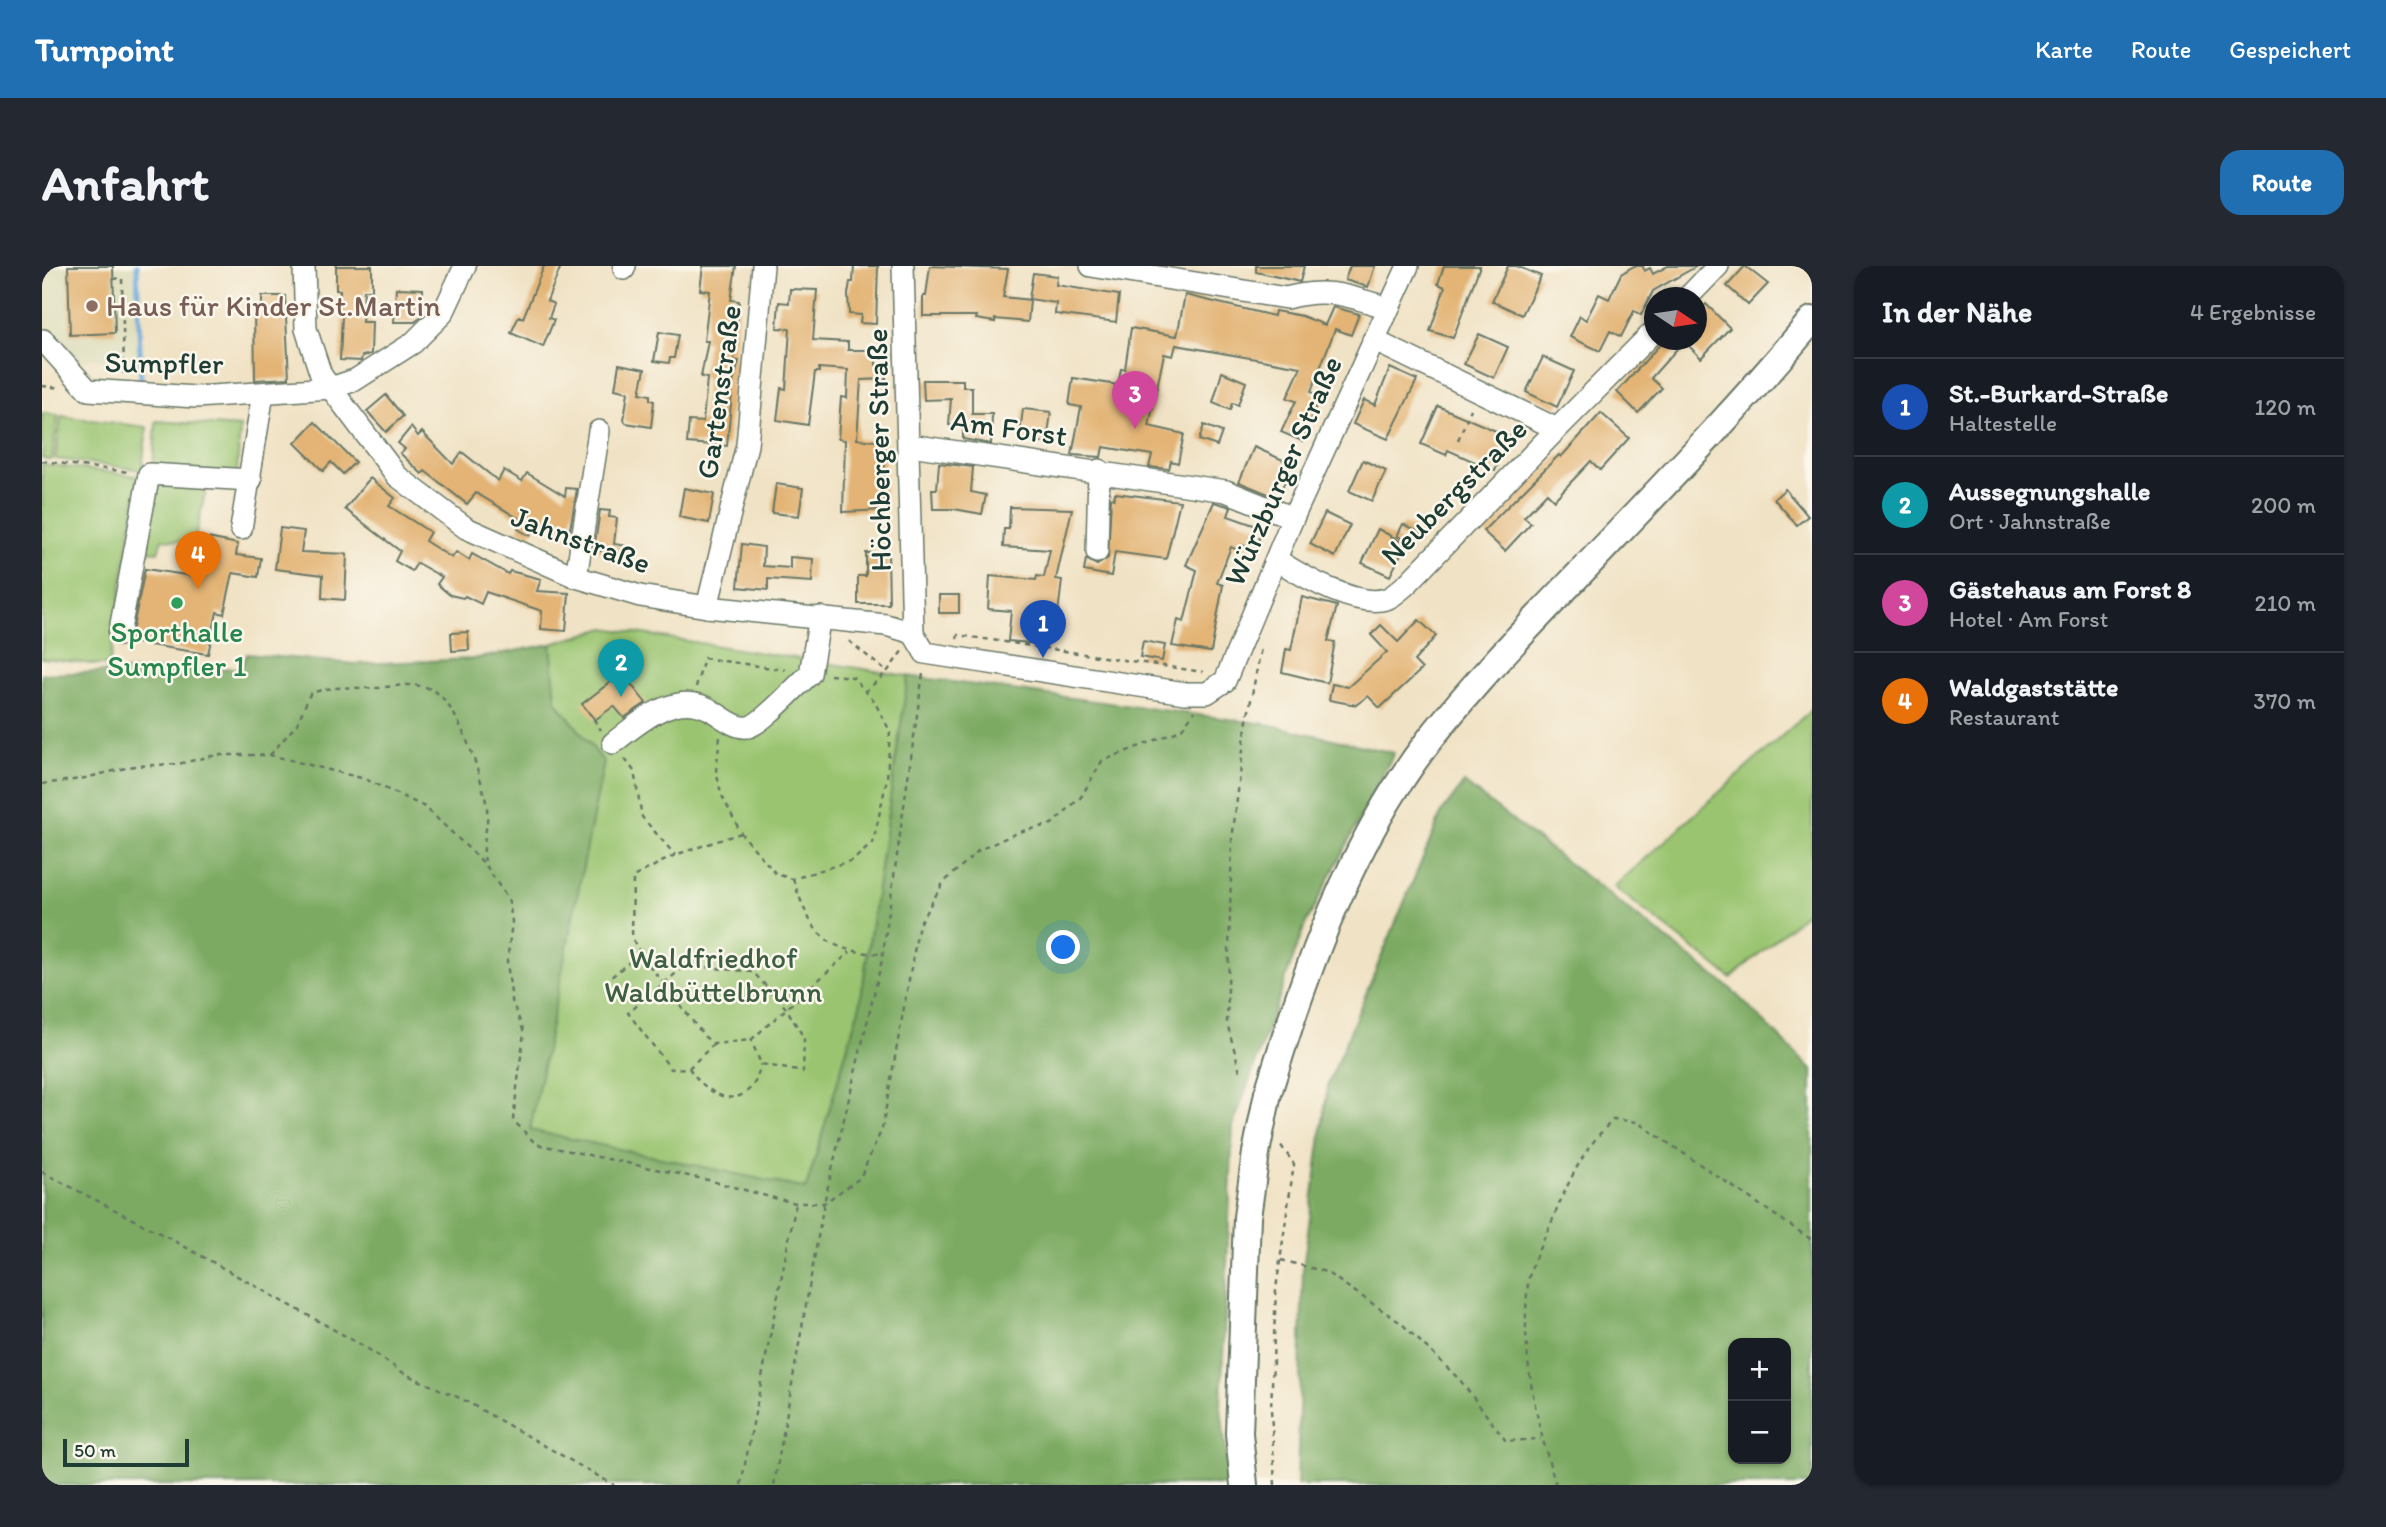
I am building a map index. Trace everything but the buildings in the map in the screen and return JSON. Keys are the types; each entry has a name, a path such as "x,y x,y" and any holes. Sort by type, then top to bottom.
{"main road":[{"path":"1244,1485 1239,1433 1247,1217 1268,1148 1268,1093 1318,946 1349,877 1383,813 1424,748 1483,676 1699,449 1812,320"}],"street":[{"name":"Jahnstraße","path":"304,266 306,329 321,375 397,476 466,528 576,577 640,596 708,607 886,625 913,633"},
{"name":"Sumpfler","path":"43,340 88,390 196,397 331,388 355,380 414,344 443,313 465,266"},
{"name":"Gartenstraße","path":"708,607 747,444 763,266"},
{"name":"Höchberger Straße","path":"903,266 910,445 913,633"},
{"path":"1091,266 1168,271 1286,298 1313,291 1336,293 1388,308"},
{"name":"Würzburger Straße","path":"1207,693 1225,681 1293,517 1408,266"},
{"path":"1698,287 1718,266"},
{"name":"Neubergstraße","path":"1373,340 1557,429"},
{"name":"Neubergstraße","path":"1276,560 1302,576 1363,601 1387,599 1408,583 1644,341"},
{"name":"Sumpfler","path":"241,529 263,393"},
{"path":"576,577 598,432"},
{"name":"Am Forst","path":"910,445 1099,470 1226,491 1293,517"},
{"name":"Am Forst","path":"1097,552 1099,470"},
{"path":"119,635 149,474 251,480"},
{"path":"612,743 657,709 691,704 709,708 728,722 746,727 760,723 781,698 810,674 820,617"},
{"path":"913,633 925,653 1207,693"}],"path":[{"path":"113,279 122,278 140,395"},
{"path":"1458,440 1480,390"},
{"path":"42,461 149,474"},
{"path":"954,657 958,635 1194,673 1230,668"},
{"path":"848,641 887,672"},
{"path":"1240,1071 1227,1023 1232,840 1246,726 1261,643"},
{"path":"774,1485 824,1203 883,954 925,653"},
{"path":"691,704 704,658 810,674 853,677 890,731 887,779 873,843 853,860 793,880 776,874 741,833 720,794 716,770 719,737 728,722"},
{"path":"865,692 899,658"},
{"path":"270,755 297,724 310,694 327,687 360,689 412,685 430,689 442,696 456,718 480,780 487,811 482,847 485,863"},
{"path":"42,784 216,755 270,755 365,779 425,807 485,863 509,901 512,922 507,962 512,1001 524,1032 513,1120 536,1144 708,1180 796,1203 824,1203 860,1178 882,1129 919,924 943,883 979,850 1019,832 1052,824 1081,796 1102,761 1181,730 1207,693"},
{"path":"588,711 634,771 642,817 675,855"},
{"path":"714,1044 705,1037 640,953 632,937 633,877 675,855 741,833"},
{"path":"793,880 807,919 824,938 850,952 883,954"},
{"path":"761,1064 803,1072 804,1038 786,1008 752,972 687,965 628,1013 671,1069 689,1068 714,1044 751,1040 786,1008 850,952"},
{"path":"604,983 640,953"},
{"path":"689,1068 701,1086 721,1097 735,1098 753,1086 761,1064 751,1040"},
{"path":"1556,1485 1541,1439 1527,1356 1528,1282 1568,1183 1592,1140 1614,1119 1637,1122 1812,1240"},
{"path":"1268,1148 1294,1164 1276,1289 1271,1409 1275,1485"},
{"path":"42,1172 365,1347 405,1374 462,1399 614,1485"},
{"path":"741,1485 796,1203"},
{"path":"1281,1260 1326,1272 1401,1322 1460,1380 1506,1441 1541,1439"}],"shaded area":[{"path":"42,266 134,266 138,352 126,353 113,364 93,358 74,363 42,332"}],"green space":[{"path":"42,413 58,415 52,460 42,458"},
{"path":"61,416 147,427 142,470 55,459"},
{"path":"156,421 240,427 237,473 153,468"},
{"path":"42,464 139,476 109,666 42,658"},
{"path":"160,485 207,485 194,543 162,539 158,552 141,550 155,490"},
{"name":"Waldfriedhof Waldbüttelbrunn","path":"605,628 908,676 860,1005 806,1189 529,1131 604,762 556,701 551,644"},
{"path":"551,644 556,701 604,762 530,1130 806,1189 860,1005 908,676 1266,724 1394,753 1305,925 1233,1126 1221,1406 1229,1485 42,1485 42,674 241,668 247,654 356,664 473,659"},
{"path":"1812,709 1812,908 1731,978 1614,887"},
{"path":"1464,783 1730,988 1812,1070 1812,1485 1297,1485 1303,1268 1328,1084 1442,812"}],"waterway":[{"path":"137,266 141,381"}],"place":[{"name":"Haus für Kinder St.Martin","path":"92,306"},
{"name":"Gästehaus am Forst 8","path":"1135,429"},
{"name":"Waldgaststätte","path":"198,589"},
{"name":"Sporthalle Sumpfler 1","path":"177,603"},
{"name":"St.-Burkard-Straße","path":"1043,658"},
{"name":"Aussegnungshalle","path":"621,697"}]}
